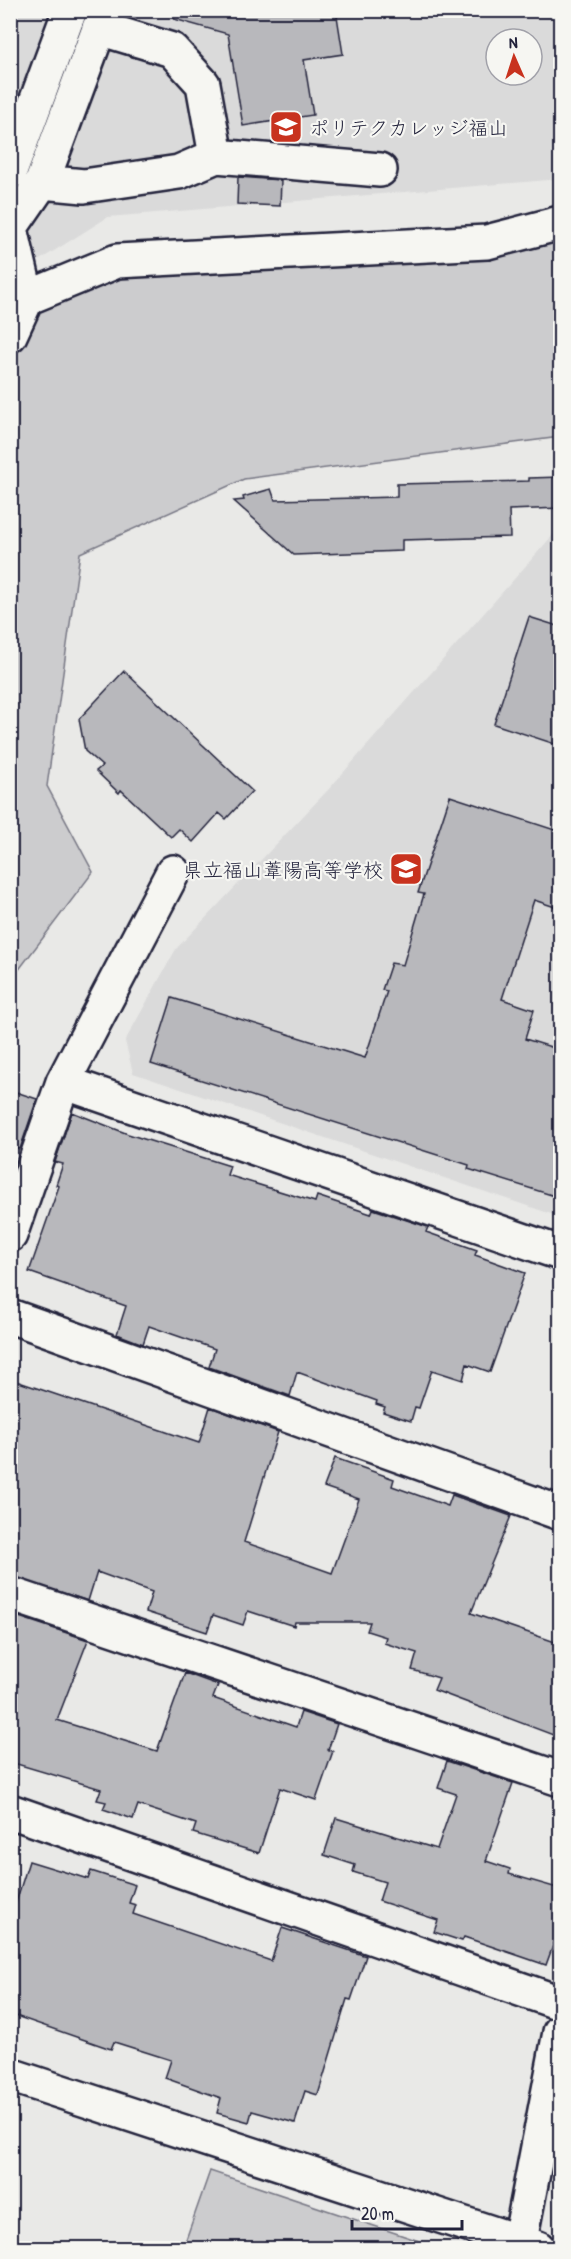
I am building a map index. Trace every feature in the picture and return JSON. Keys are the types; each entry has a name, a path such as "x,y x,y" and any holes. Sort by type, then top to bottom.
{"street":[{"path":"10,172 70,10"},
{"path":"10,335 19,295 11,225 42,182 102,19 172,50 203,84 216,156"},
{"path":"42,182 84,186 167,174 179,172 216,156 380,170"},
{"path":"19,295 117,261 487,242 561,223"},
{"path":"10,1235 63,1082 172,872"},
{"path":"63,1082 561,1253"},
{"path":"10,1316 561,1513"},
{"path":"10,1594 561,1779"},
{"path":"10,1812 561,2002"},
{"path":"10,2075 530,2245 561,2032"}],"shaded area":[{"name":"ポリテクカレッジ福山","path":"11,11 560,11 560,179 108,217 11,278"},
{"path":"560,239 560,437 244,479 80,553 47,786 93,872 11,980 10,358 32,309 125,272"},
{"name":"県立福山葦陽高等学校","path":"560,527 560,1217 133,1073 125,1041 176,949 328,790"},
{"path":"210,2171 440,2248 183,2248"}],"building":[{"path":"175,10 336,10 343,54 304,60 313,115 243,126 228,34 174,19"},
{"path":"238,177 281,180 280,206 237,204"},
{"path":"561,477 561,508 509,510 510,537 402,540 402,551 294,555 234,501 244,500 243,497 271,489 275,500 397,497 397,484 529,481 529,478"},
{"path":"529,617 561,627 561,746 494,724"},
{"path":"124,671 252,791 226,819 219,813 193,842 179,829 171,837 121,790 119,793 96,771 102,766 85,751 79,719"},
{"path":"450,796 561,832 561,909 534,900 502,999 534,1010 525,1039 561,1050 561,1198 468,1169 469,1165 151,1064 172,998 365,1058 387,991 382,990 391,963 403,965 424,894 418,893"},
{"path":"10,1090 37,1099 20,1149 10,1146"},
{"path":"72,1112 128,1134 230,1166 227,1175 315,1202 317,1196 371,1214 373,1209 428,1227 426,1232 477,1250 475,1255 525,1273 490,1372 467,1364 463,1380 432,1370 419,1408 415,1407 411,1421 383,1412 385,1407 376,1404 377,1401 297,1372 290,1396 209,1367 215,1349 149,1326 143,1344 117,1334 126,1306 29,1272 59,1186 56,1185 63,1164 55,1162"},
{"path":"10,1379 199,1443 210,1407 278,1432 244,1542 332,1573 359,1499 324,1487 335,1458 394,1479 392,1486 448,1506 452,1495 511,1516 471,1613 561,1644 561,1738 434,1690 439,1678 412,1670 417,1653 384,1643 386,1637 367,1631 370,1622 295,1622 294,1626 248,1611 243,1625 213,1615 207,1632 146,1612 152,1592 97,1572 88,1601 10,1576"},
{"path":"10,1614 88,1640 57,1720 157,1751 185,1673 218,1685 213,1698 296,1727 301,1712 337,1724 328,1750 333,1751 316,1800 280,1788 259,1853 193,1833 196,1824 138,1805 133,1819 103,1809 106,1802 97,1800 101,1789 10,1762"},
{"path":"447,1761 513,1783 486,1861 510,1869 509,1874 561,1889 561,1945 554,1943 546,1965 464,1937 462,1941 434,1932 438,1920 379,1901 385,1882 353,1872 355,1865 324,1855 336,1818 437,1849 456,1794 438,1788"},
{"path":"29,1861 88,1879 91,1871 135,1885 129,1903 136,1905 133,1914 271,1961 282,1928 366,1956 351,2000 347,1999 318,2095 305,2091 295,2123 252,2111 249,2122 217,2113 221,2098 165,2078 171,2060 114,2042 111,2049 10,2014 10,1921"}],"place":[{"name":"ポリテクカレッジ福山","path":"286,127"},
{"name":"県立福山葦陽高等学校","path":"406,869"}]}
